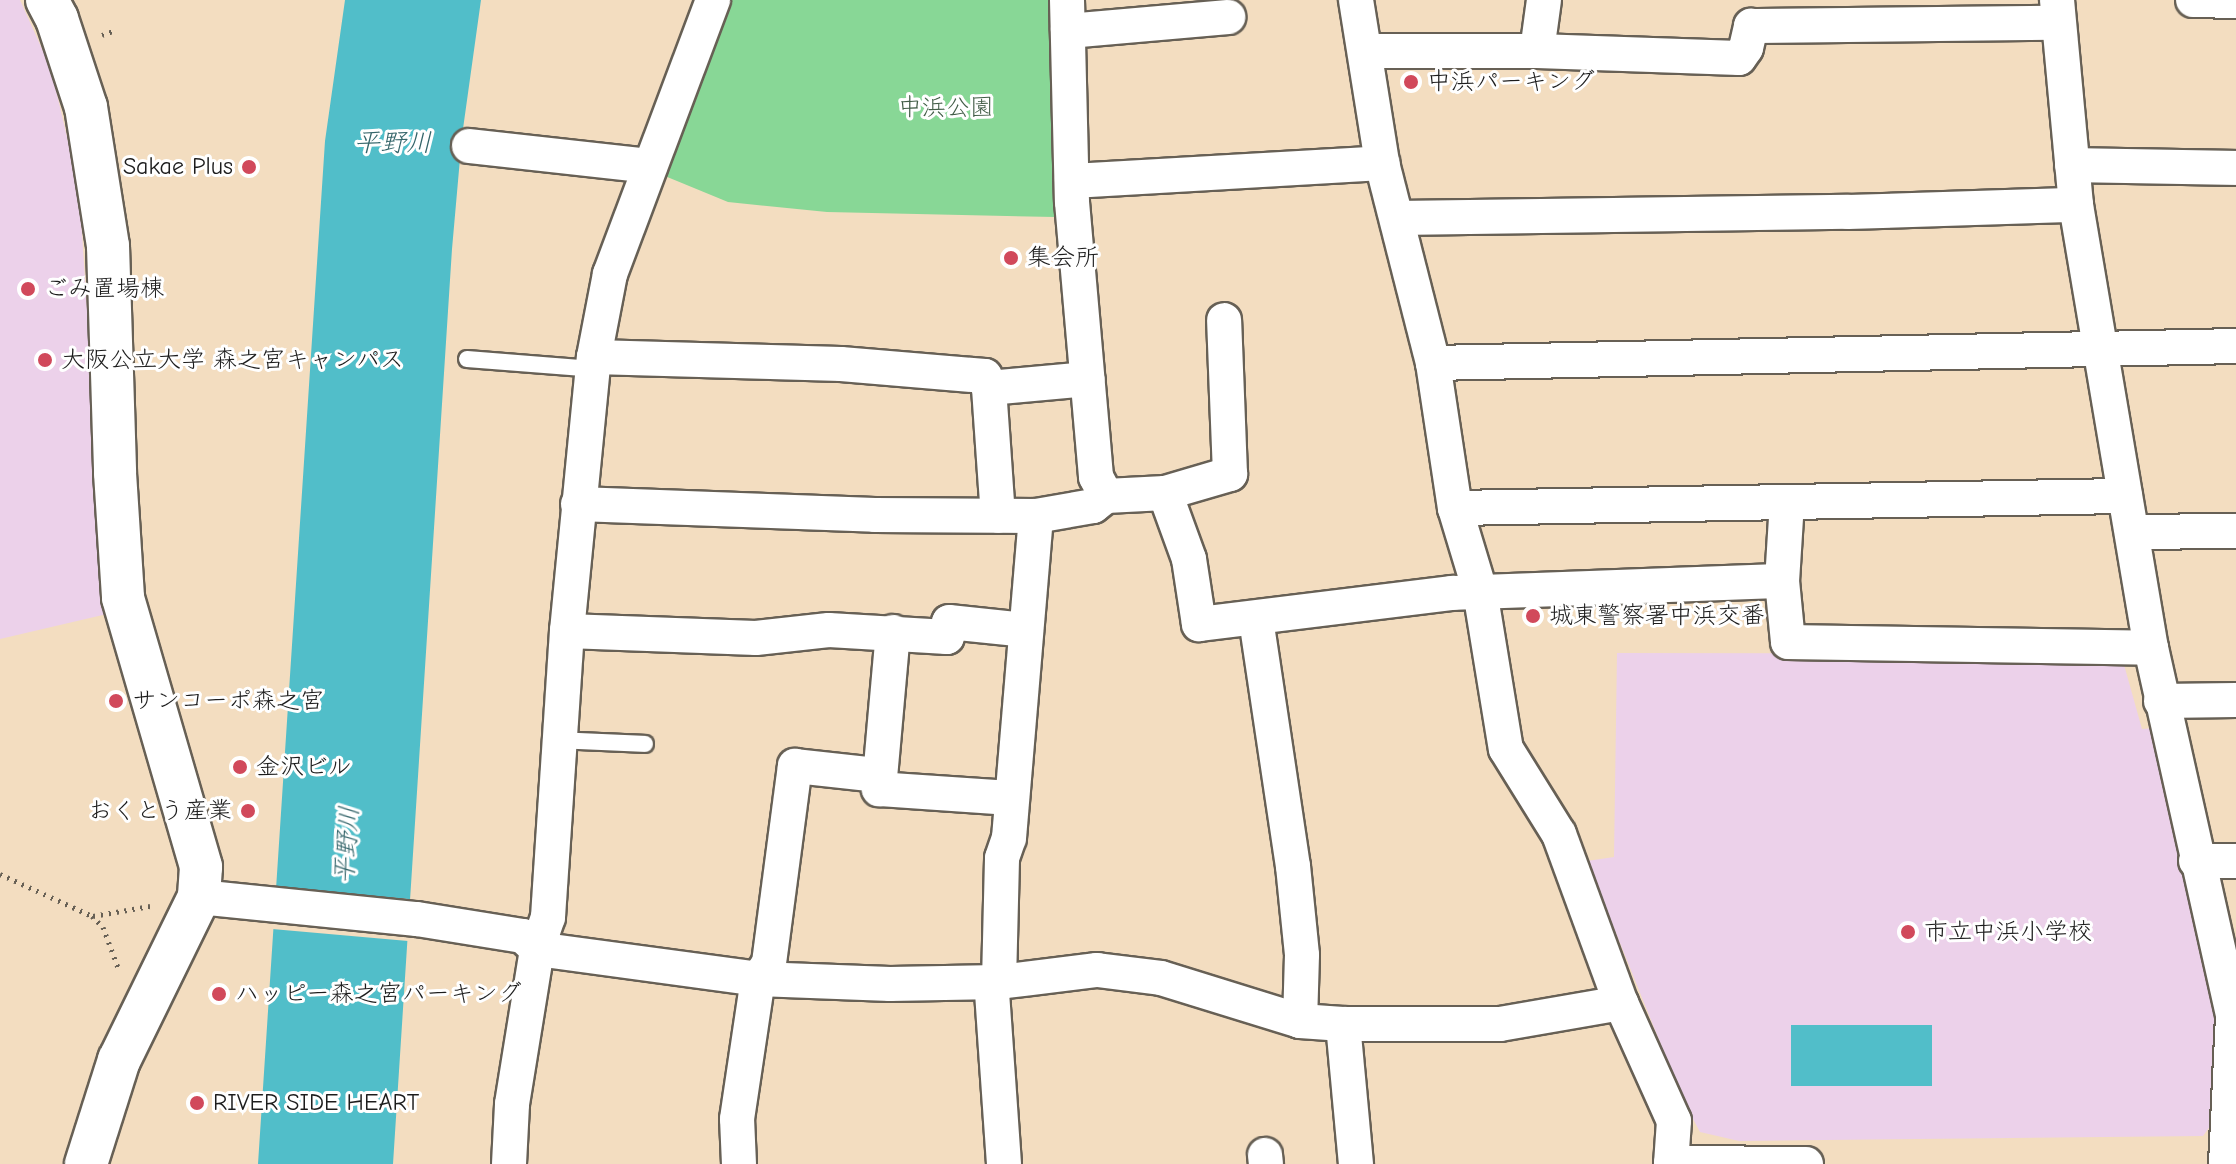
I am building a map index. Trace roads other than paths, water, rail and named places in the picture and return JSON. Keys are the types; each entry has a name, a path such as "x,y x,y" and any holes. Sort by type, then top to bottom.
{"street":[{"path":"47,0 57,19 86,107 108,246 115,473 123,598 195,836 201,867 199,897 119,1060 86,1164"},
{"path":"509,1164 512,1104 537,949 548,917 567,631 594,363 610,274 713,0"},
{"path":"1356,0 1382,163 1433,363 1455,508 1479,594 1506,749 1559,834 1621,1003 1674,1121 1671,1163 1806,1164"},
{"path":"1537,51 1544,0"},
{"path":"2193,0 2236,1"},
{"path":"1365,51 1537,51 1739,58 1746,48 1750,13 2058,11 2076,205 2151,648 2196,861 2235,1016 2226,1164"},
{"path":"1106,496 1096,477 1072,181 1068,16 1228,17"},
{"path":"469,146 650,166"},
{"path":"1072,181 1382,163"},
{"path":"2072,165 2236,168"},
{"path":"1397,218 2076,205"},
{"path":"578,504 875,515 1036,516 1093,506 1106,496 1165,493 1230,474 1224,320"},
{"path":"1433,363 2236,346"},
{"path":"594,363 841,364 985,376 989,388 998,516"},
{"path":"989,388 1088,379"},
{"path":"1165,493 1189,559 1199,624 1452,593 1782,581"},
{"path":"1455,508 2125,496"},
{"path":"1787,502 1782,581 1788,642 2151,648"},
{"path":"1004,1164 992,993 999,982 1002,858 1009,838 1036,516"},
{"path":"2133,532 2236,531"},
{"path":"1256,619 1293,866 1302,955 1300,1021"},
{"path":"567,631 756,638 829,630 947,637 949,622 1025,630"},
{"path":"893,632 879,789 1012,798"},
{"path":"2161,701 2236,700"},
{"path":"739,1164 737,1119 758,979 769,963 795,766 878,775"},
{"path":"2196,861 2236,861"},
{"path":"199,897 268,907 417,919 523,936 537,949 758,979 890,984 999,982 1097,970 1161,978 1300,1021 1500,1024 1621,1003"},
{"path":"1343,1024 1356,1164"}],"lane":[{"path":"467,359 594,363"},
{"path":"558,740 645,744"}],"water":[{"name":"平野川","path":"345,0 481,0 462,136 452,249 393,1164 258,1164 325,141"},
{"path":"1791,1025 1932,1025 1932,1086 1791,1086"}],"place":[{"name":"中浜パーキング","path":"1411,82"},
{"name":"Sakae Plus","path":"249,167"},
{"name":"集会所","path":"1011,258"},
{"name":"ごみ置場棟","path":"28,289"},
{"name":"大阪公立大学 森之宮キャンパス","path":"45,360"},
{"name":"城東警察署中浜交番","path":"1533,616"},
{"name":"サンコーポ森之宮","path":"116,701"},
{"name":"金沢ビル","path":"240,767"},
{"name":"おくとう産業","path":"248,811"},
{"name":"市立中浜小学校","path":"1908,932"},
{"name":"ハッピー森之宮パーキング","path":"219,994"},
{"name":"RIVER SIDE HEART","path":"197,1103"}],"park label":[{"name":"中浜公園","path":"946,108"}]}
